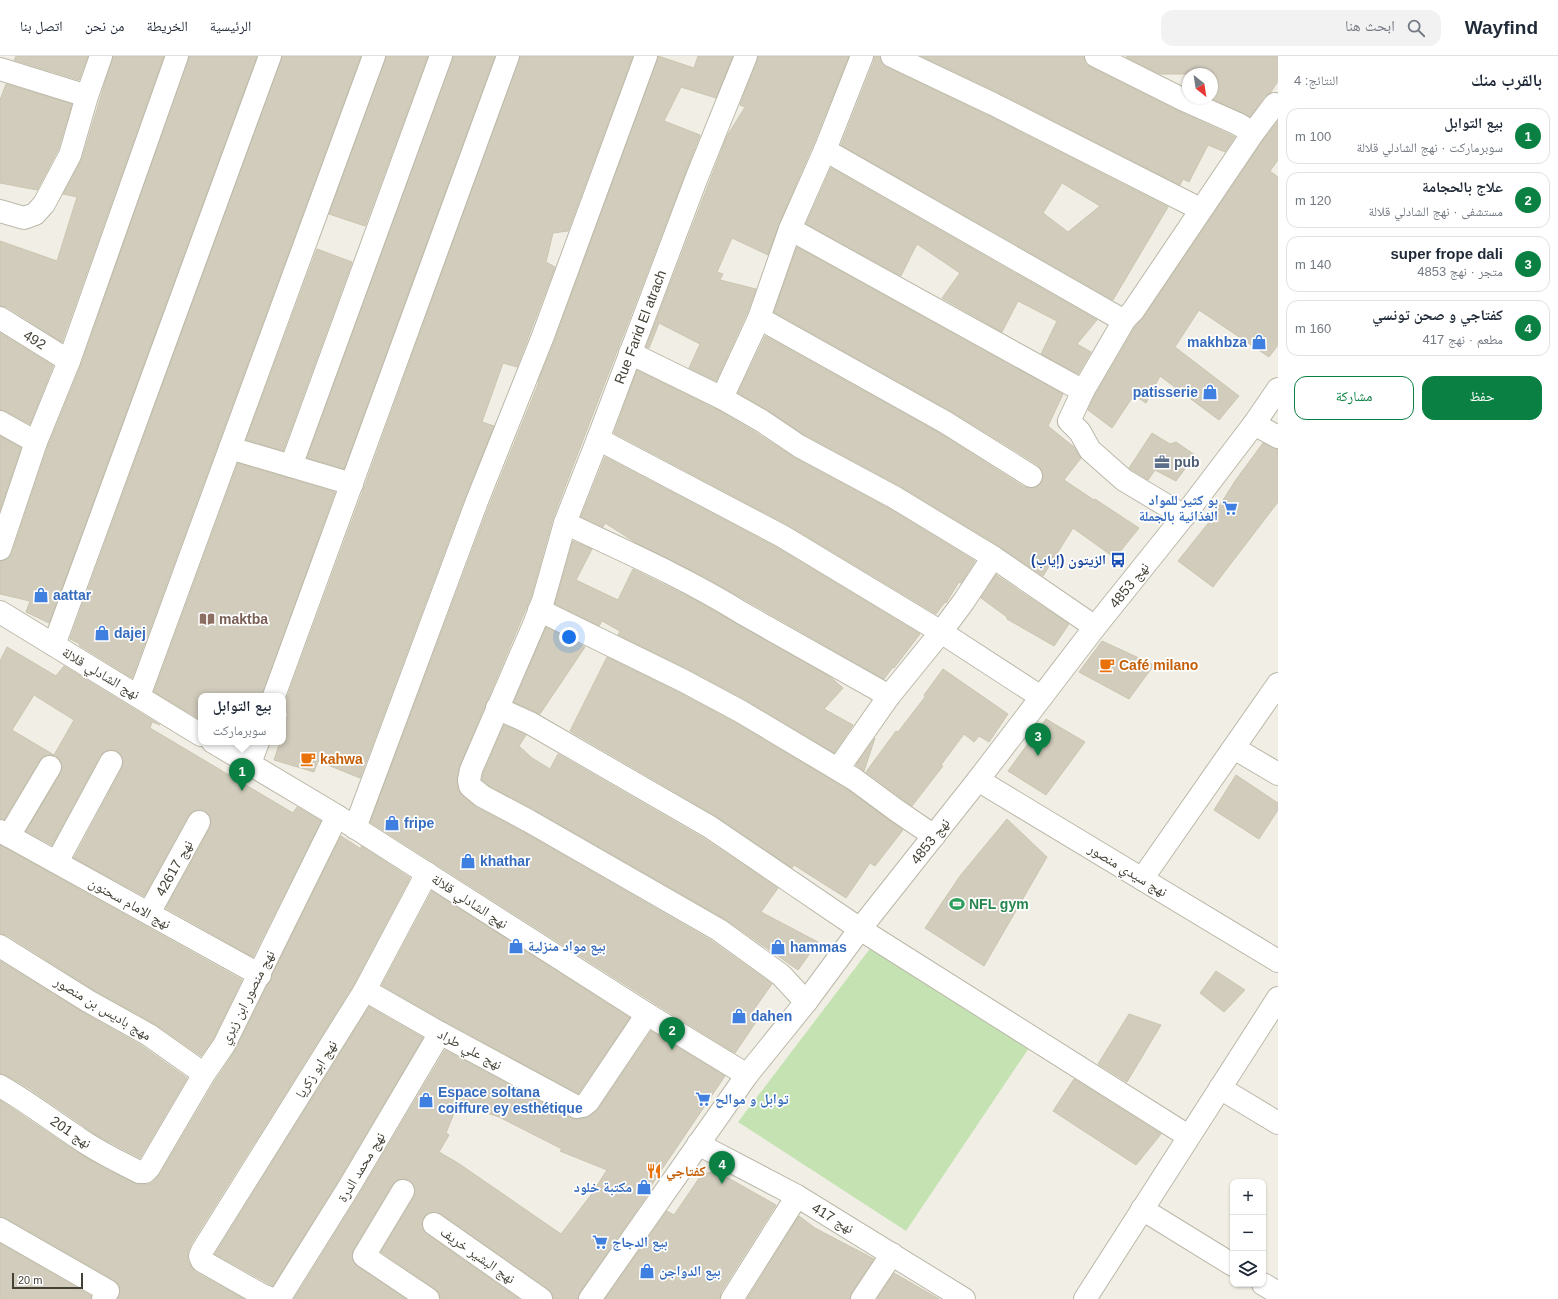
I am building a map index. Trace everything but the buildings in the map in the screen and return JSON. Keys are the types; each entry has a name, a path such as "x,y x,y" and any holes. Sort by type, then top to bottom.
{"street":[{"path":"0,211 24,218 35,214 44,204 70,155 87,96 101,56"},
{"path":"0,549 6,508 36,442 69,361 177,56"},
{"path":"54,645 270,56"},
{"path":"139,696 374,56"},
{"path":"291,466 441,56"},
{"path":"275,693 508,56"},
{"name":"نهج منصور ابن زيري","path":"145,1172 149,1168 204,1074 224,1045 260,975 346,822 543,336 646,56"},
{"name":"Rue Farid El atrach","path":"746,56 697,177 598,439 564,523 541,605 507,688 469,773 469,780 472,789 482,796 529,821 719,930 781,975 806,1002"},
{"path":"722,398 758,318 790,229 825,150 862,56"},
{"path":"892,56 993,104 1200,209"},
{"path":"1096,56 1182,99 1238,124 1253,133"},
{"path":"0,69 87,96"},
{"path":"1184,516 1124,480 1090,450 1080,432 1069,421 1084,391 1125,319 1133,311 1200,209 1253,133 1277,103"},
{"path":"825,150 1119,318 1125,319"},
{"path":"790,229 1084,391"},
{"name":"492","path":"0,318 69,361"},
{"path":"758,318 945,422 1031,476"},
{"path":"630,353 722,398 762,421 799,446 894,497 993,557 1095,627"},
{"name":"نهج 4853","path":"590,1299 747,1075 806,1002 860,929 978,780 1095,627 1184,516 1254,424 1278,389"},
{"path":"0,422 36,442"},
{"path":"1254,424 1278,438"},
{"path":"598,439 782,536 941,632 1041,697"},
{"path":"230,448 352,484"},
{"path":"564,523 720,599 889,696"},
{"path":"838,769 889,696 964,601 993,557"},
{"path":"541,605 740,711 838,769 934,836"},
{"name":"نهج الشادلي قلالة","path":"0,612 198,733"},
{"path":"1142,879 1278,684"},
{"path":"497,708 530,723 710,827 860,929 1188,1136"},
{"name":"نهج الشادلي قلالة","path":"218,745 346,822 647,1014 747,1075"},
{"path":"250,763 257,745"},
{"path":"1234,748 1278,774"},
{"path":"57,862 111,762"},
{"path":"4,833 50,767"},
{"name":"نهج سيدي منصور","path":"978,780 1278,961"},
{"name":"نهج 42617","path":"149,913 199,822"},
{"name":"نهج الامام سحنون","path":"4,833 260,975"},
{"name":"نهج ابو زكريا","path":"272,1299 262,1295 202,1261 200,1256 365,990 427,873"},
{"name":"مهج باديس بن منصور","path":"0,946 88,1001 149,1035 204,1074"},
{"name":"نهج علي طراد","path":"365,990 440,1033 577,1107 583,1106 588,1102 647,1014"},
{"path":"1085,1299 1188,1136 1278,998"},
{"name":"نهج محمد الدرة","path":"279,1299 349,1187 440,1033"},
{"name":"نهج 201","path":"0,1086 22,1098 77,1138 97,1150 139,1172 145,1172"},
{"path":"1220,1088 1278,1123"},
{"name":"نهج 417","path":"698,1144 797,1196 964,1299"},
{"path":"403,1191 364,1256 428,1299"},
{"path":"732,1299 797,1196"},
{"path":"1142,1209 1230,1263"},
{"name":"نهج البشير خريف","path":"434,1224 541,1299"},
{"path":"0,1229 108,1291 103,1299"},
{"path":"862,1299 892,1254"},
{"path":"1266,1286 1278,1293"}],"green space":[{"path":"875,942 1033,1042 906,1231 738,1122"}],"place":[{"name":"makhbza","path":"1259,342"},
{"name":"patisserie","path":"1210,392"},
{"name":"pub","path":"1162,462"},
{"name":"بو كثير للمواد الغذائية بالجملة","path":"1230,508"},
{"name":"الزيتون (إياب)","path":"1118,560"},
{"name":"aattar","path":"41,595"},
{"name":"maktba","path":"207,619"},
{"name":"dajej","path":"102,633"},
{"name":"Café milano","path":"1107,665"},
{"name":"super frope dali","path":"1038,756"},
{"name":"kahwa","path":"308,759"},
{"name":"بيع التوابل","path":"242,791"},
{"name":"fripe","path":"392,823"},
{"name":"khathar","path":"468,861"},
{"name":"NFL gym","path":"957,904"},
{"name":"بيع مواد منزلية","path":"516,946"},
{"name":"hammas","path":"778,947"},
{"name":"dahen","path":"739,1016"},
{"name":"علاج بالحجامة","path":"672,1050"},
{"name":"توابل و موالح","path":"703,1099"},
{"name":"Espace soltana coiffure ey esthétique","path":"426,1100"},
{"name":"كفتاجي","path":"654,1171"},
{"name":"كفتاجي و صحن تونسي","path":"722,1184"},
{"name":"مكتبة خلود","path":"644,1187"},
{"name":"بيع الدجاج","path":"600,1242"},
{"name":"بيع الدواجن","path":"647,1271"}]}
